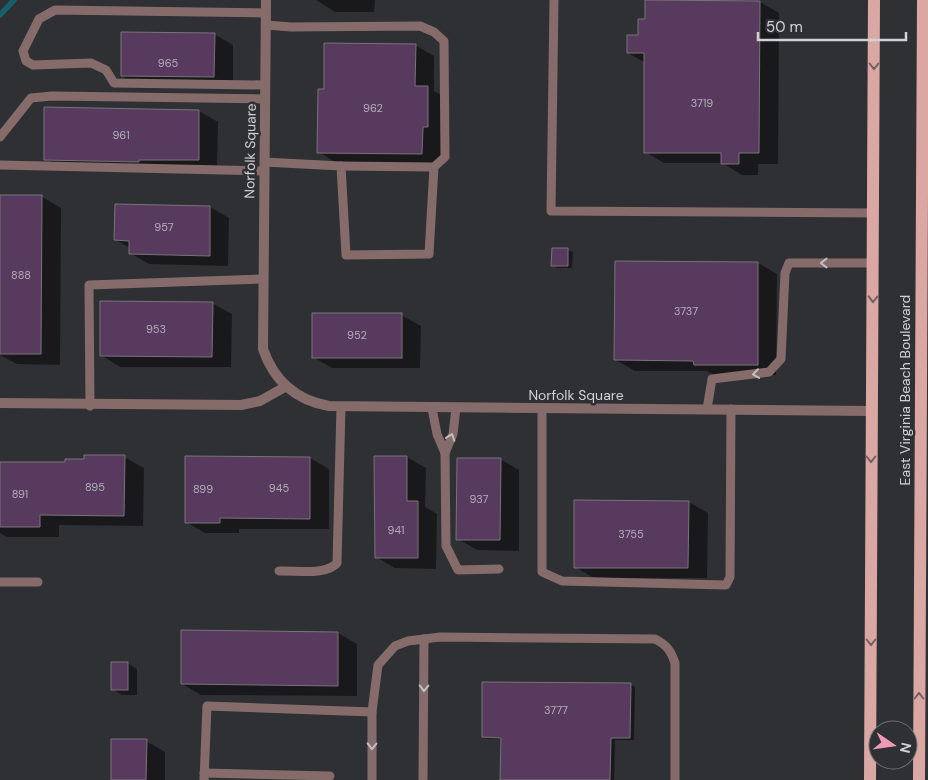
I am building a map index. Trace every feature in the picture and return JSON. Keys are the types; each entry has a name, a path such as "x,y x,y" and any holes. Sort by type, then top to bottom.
{"main road":[{"path":"870,780 874,0"},
{"name":"East Virginia Beach Boulevard","path":"919,780 923,0"}],"street":[{"name":"Norfolk Square","path":"266,0 262,279 263,348 268,363 285,387 301,398 318,404 341,407 872,411"},
{"path":"0,403 90,406 241,405 260,401 285,387"}],"lane":[{"path":"554,0 550,211 873,213"},
{"path":"265,85 114,83 106,70 91,63 33,65 26,61 23,52 39,19 55,10 266,13"},
{"path":"0,165 434,167 445,157 444,41 434,32 420,26 291,27 266,25"},
{"path":"0,137 31,98 52,96 265,99"},
{"path":"341,166 346,255 428,254 434,167"},
{"path":"707,409 712,379 769,372 782,359 785,273 789,263 873,263"},
{"path":"90,406 89,285 262,279"},
{"path":"278,570 323,570 333,568 337,563 341,407"},
{"path":"432,408 436,434 445,453"},
{"path":"456,408 453,434 445,453 446,546 458,570 498,569"},
{"path":"542,408 542,572 562,581 726,585 730,577 731,410"},
{"path":"0,582 38,582"},
{"path":"423,780 424,639"},
{"path":"372,780 372,712 378,664 386,653 408,641 424,639 655,639 665,644 672,652 675,663 675,780"},
{"path":"330,776 204,776 207,706 372,712"}],"building":[{"path":"645,0 760,1 759,153 739,153 739,164 721,164 721,153 644,153 644,53 627,53 627,35 638,35 638,19 645,19"},
{"path":"121,32 215,33 214,77 121,76"},
{"path":"324,43 416,44 415,86 428,86 428,127 423,127 422,154 317,153 318,89 324,89"},
{"path":"44,107 199,110 199,160 139,160 139,162 44,160"},
{"path":"0,195 42,195 41,354 0,354"},
{"path":"115,204 210,206 210,256 129,254 129,241 114,240"},
{"path":"552,248 568,248 568,266 551,266"},
{"path":"615,261 758,262 758,365 694,365 693,361 614,360"},
{"path":"100,301 213,302 212,357 100,356"},
{"path":"312,313 402,313 402,358 312,358"},
{"path":"84,455 125,455 124,516 40,515 40,527 0,527 0,462 65,462 65,459 84,459"},
{"path":"185,456 310,457 310,519 220,518 220,523 185,523"},
{"path":"374,456 407,456 407,501 418,501 418,558 375,558"},
{"path":"457,458 501,458 500,540 456,540"},
{"path":"574,500 689,501 688,568 574,568"},
{"path":"181,630 338,632 338,686 181,684"},
{"path":"111,662 128,662 128,690 111,690"},
{"path":"482,682 631,683 630,738 611,738 610,780 500,780 501,738 482,737"},
{"path":"111,739 147,739 146,780 111,780"}],"waterway":[{"path":"0,15 14,0"}]}
